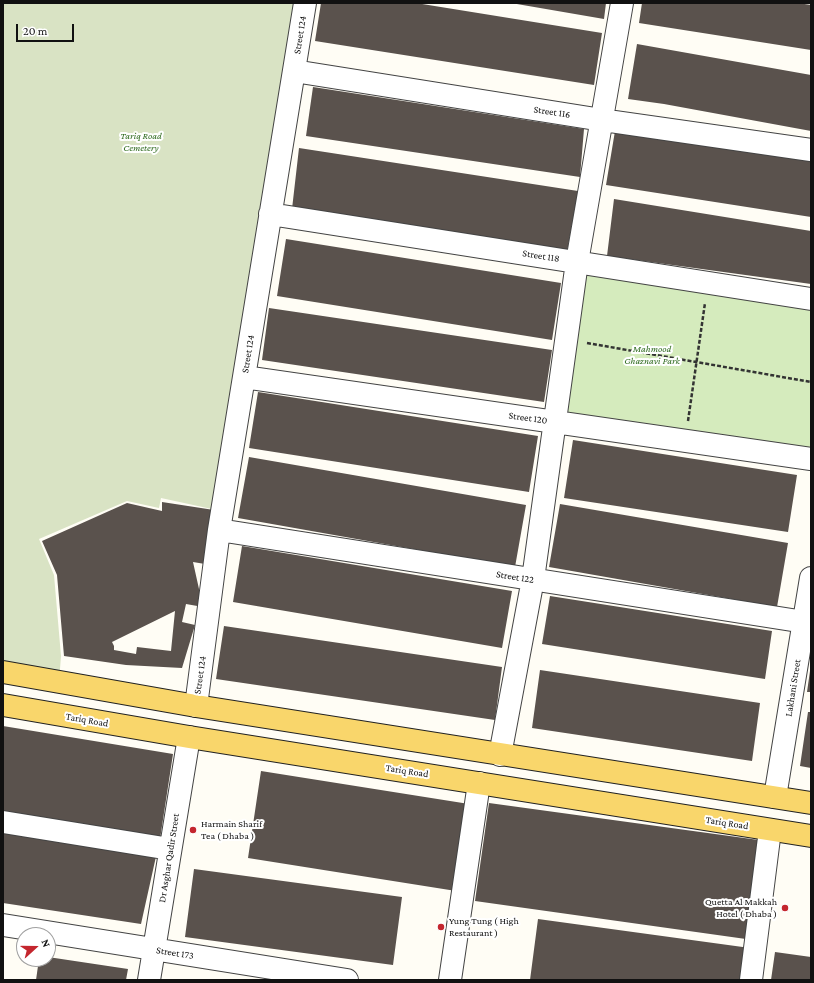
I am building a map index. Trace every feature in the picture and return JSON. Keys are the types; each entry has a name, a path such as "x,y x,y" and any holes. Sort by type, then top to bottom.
{"main road":[{"path":"3,672 196,706 811,803"},
{"name":"Tariq Road","path":"3,705 188,737 811,836"}],"street":[{"name":"Street 124","path":"196,706 219,530 305,3"},
{"path":"500,755 533,579 578,262 622,3"},
{"name":"Street 116","path":"294,71 602,120 811,150"},
{"name":"Street 118","path":"270,214 811,299"},
{"name":"Street 120","path":"244,377 811,459"},
{"name":"Street 122","path":"219,530 807,622"},
{"name":"Lakhani Street","path":"775,797 807,622 811,578"},
{"name":"Dr Asghar Qadir Street","path":"149,980 188,737"},
{"path":"450,980 479,783"},
{"path":"3,822 170,849"},
{"path":"751,980 770,830"},
{"name":"Street 173","path":"3,925 347,980"}],"path":[{"path":"685,441 708,283"},
{"path":"567,340 697,361 811,382"}],"green space":[{"name":"Tariq Road Cemetery","path":"3,3 305,3 221,511 161,498 159,508 127,501 39,539 54,575 61,656 59,682 3,672"},
{"name":"Mahmood Ghaznavi Park","path":"577,262 811,299 811,459 556,422"}],"building":[{"path":"321,3 416,3 602,33 594,85 315,41"},
{"path":"511,3 606,3 604,19"},
{"path":"642,3 798,3 811,5 811,50 639,23"},
{"path":"637,44 811,75 811,131 664,104 628,99"},
{"path":"313,87 584,129 580,177 306,136"},
{"path":"615,131 811,161 811,217 606,185"},
{"path":"299,148 578,191 567,252 292,209"},
{"path":"614,199 811,231 811,284 607,256"},
{"path":"286,239 561,283 552,340 277,296"},
{"path":"269,308 552,350 544,402 262,360"},
{"path":"258,392 538,436 529,492 249,448"},
{"path":"573,440 797,475 788,532 564,498"},
{"path":"249,457 526,505 515,567 238,518"},
{"path":"162,502 227,512 217,566 193,562 203,607 186,604 182,622 195,625 182,668 126,665 64,656 57,575 42,541 127,503 162,511","holes":["175,611 171,651 137,647 136,654 114,650 112,642"]},
{"path":"560,504 788,543 777,607 549,567"},
{"path":"242,546 512,591 502,648 233,602"},
{"path":"550,596 772,631 765,679 542,644"},
{"path":"224,626 502,667 495,720 216,679"},
{"path":"540,670 760,703 752,761 532,728"},
{"path":"810,671 811,692 807,692"},
{"path":"808,712 811,712 811,768 800,766"},
{"path":"3,726 173,754 160,839 3,814"},
{"path":"261,771 469,804 456,891 248,858"},
{"path":"489,803 766,841 753,940 475,901"},
{"path":"3,828 157,852 141,924 3,903"},
{"path":"194,869 402,897 393,965 185,937"},
{"path":"538,919 750,948 746,980 530,980"},
{"path":"775,952 811,957 811,980 771,980"},
{"path":"56,958 128,969 126,980 36,980 38,967 56,967"}],"place":[{"name":"Harmain Sharif Tea ( Dhaba )","path":"193,830"},
{"name":"Quetta Al Makkah Hotel ( Dhaba )","path":"785,908"},
{"name":"Yung Tung ( High Restaurant )","path":"441,927"}]}
